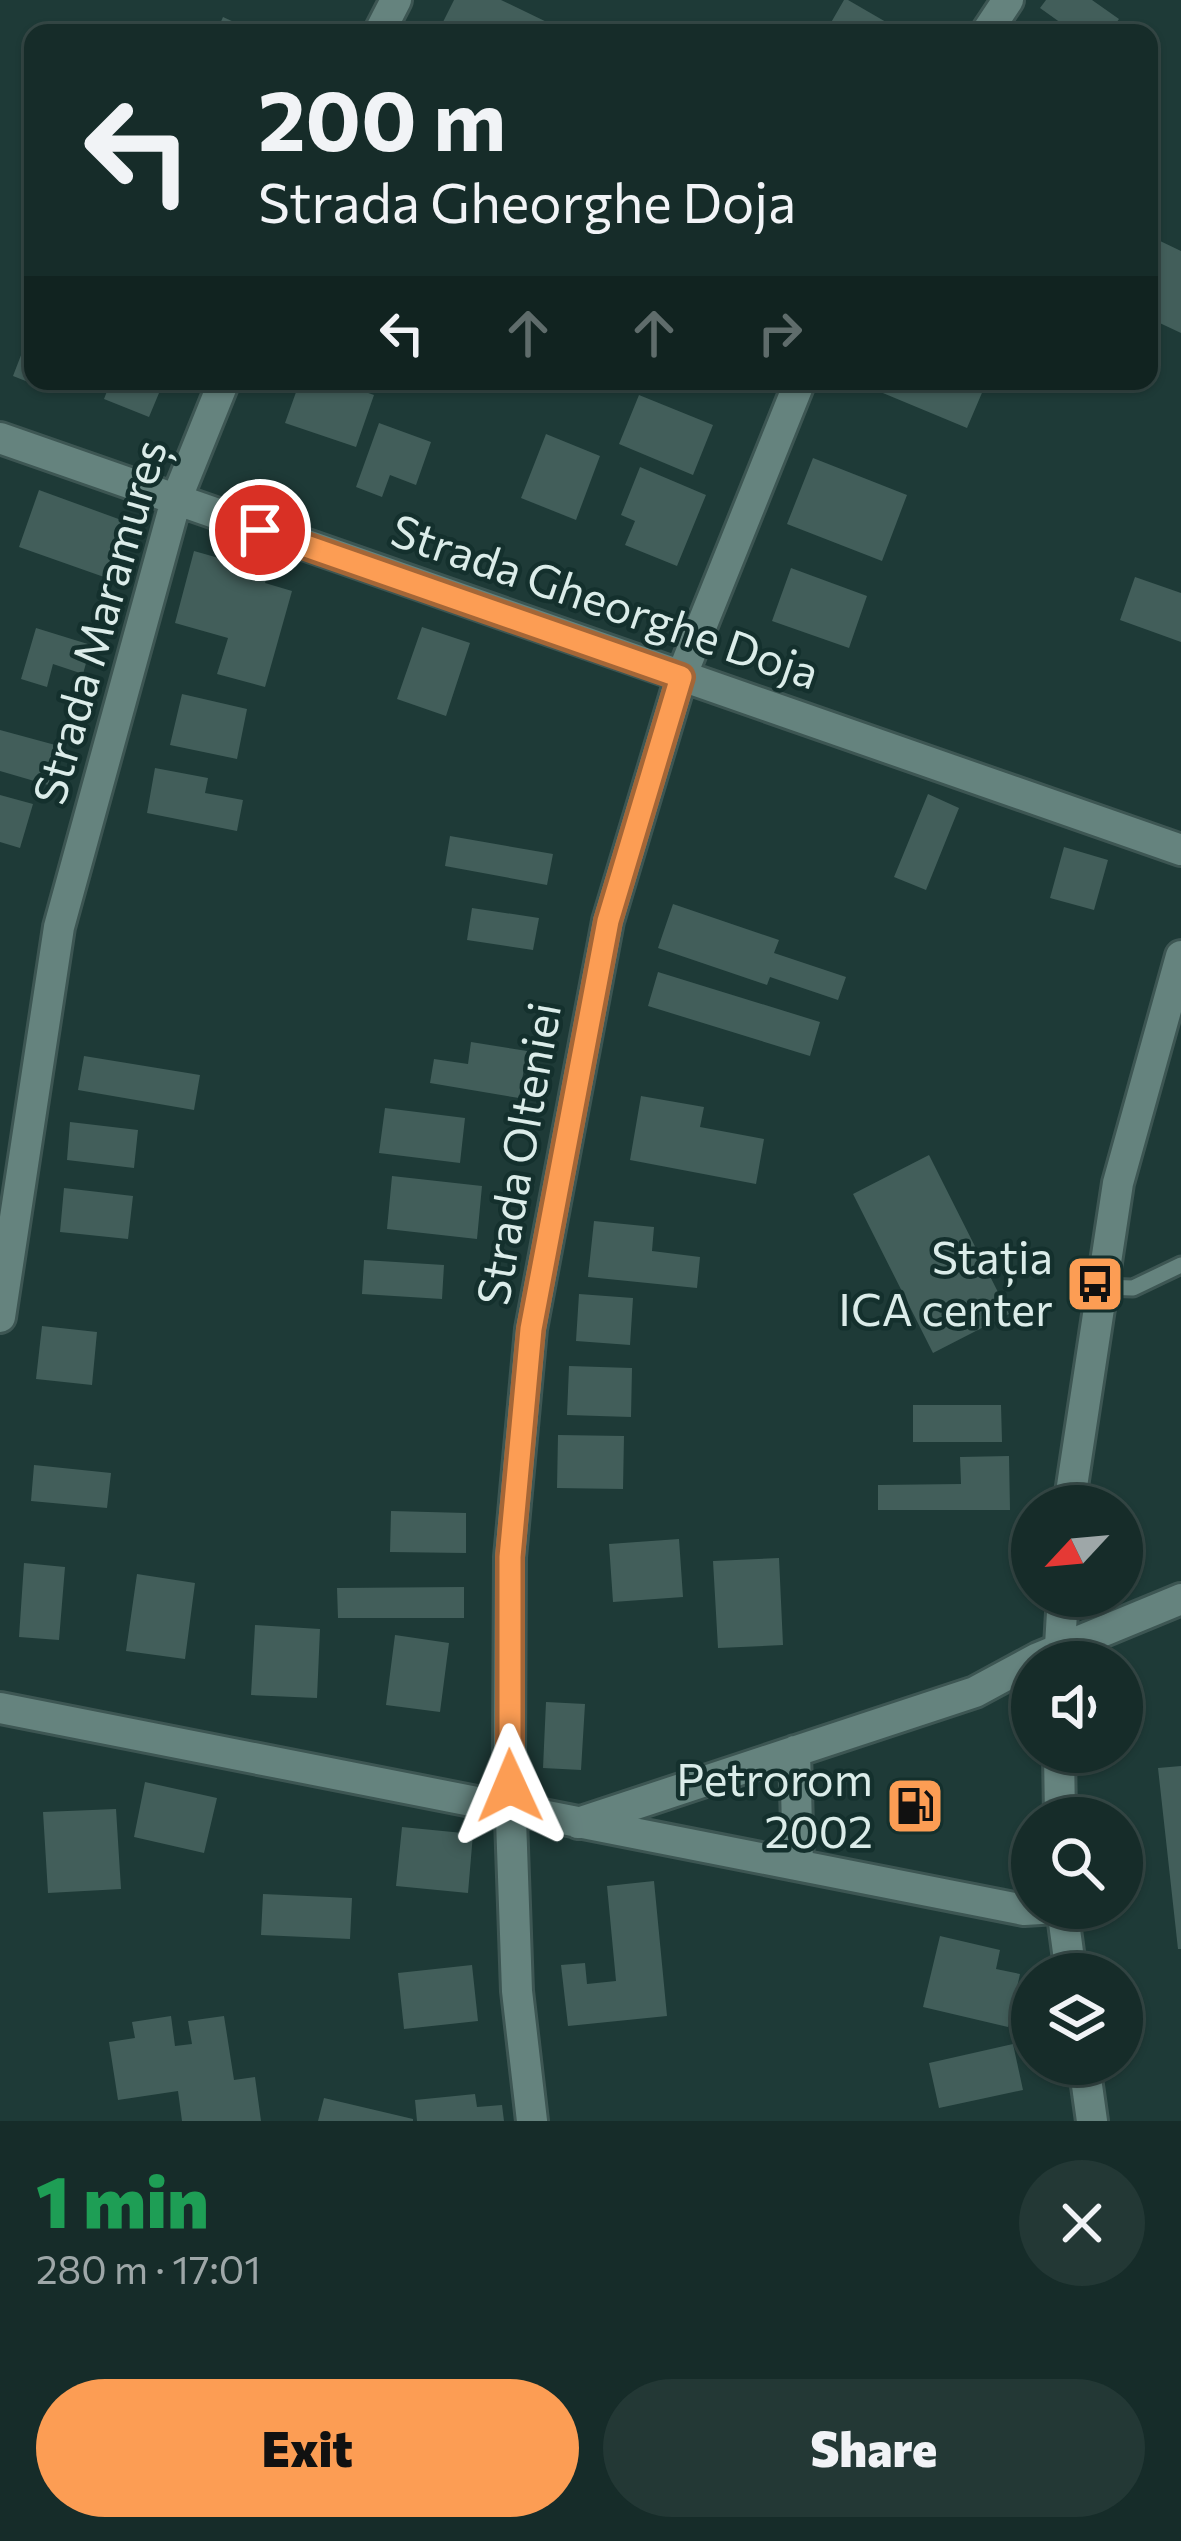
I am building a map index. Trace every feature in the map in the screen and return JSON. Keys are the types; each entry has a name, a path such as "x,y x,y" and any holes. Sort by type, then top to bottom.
{"street":[{"name":"Strada Maramureș","path":"0,1317 59,927 176,500 220,390"},
{"name":"Strada Olteniei","path":"532,2121 517,1991 510,1557 531,1329 608,921 681,677 796,390"},
{"name":"Strada Gheorghe Doja","path":"0,438 1181,850"},
{"path":"1072,1485 1118,1183 1181,956"},
{"path":"1091,1641 1181,1598"},
{"path":"578,1823 1011,1677"},
{"path":"0,1708 1011,1907"},
{"path":"795,1750 798,1865"},
{"path":"1087,2085 1092,2121"}],"lane":[{"path":"1100,1287 1133,1288 1181,1265"}],"building":[{"path":"454,0 501,0 551,24 447,24 443,22"},
{"path":"848,0 889,24 830,24"},
{"path":"1046,0 1092,0 1119,19 1115,24 1062,24 1040,8"},
{"path":"1158,240 1181,251 1181,333 1158,322"},
{"path":"24,347 24,380 13,376"},
{"path":"108,390 160,390 149,417 104,399"},
{"path":"297,390 360,390 374,395 356,447 285,423"},
{"path":"876,390 983,390 967,428"},
{"path":"639,395 713,425 693,475 619,444"},
{"path":"379,423 431,442 416,485 390,475 382,497 356,487"},
{"path":"546,434 600,456 576,520 521,498"},
{"path":"813,458 907,495 882,561 787,524"},
{"path":"640,467 706,495 677,566 625,545 635,521 621,515"},
{"path":"39,490 124,521 104,577 19,547"},
{"path":"194,551 268,572 265,583 292,591 265,687 217,674 228,638 175,623"},
{"path":"791,568 867,596 849,648 772,621"},
{"path":"1135,577 1181,593 1181,642 1120,620"},
{"path":"422,627 470,643 446,716 397,699"},
{"path":"36,628 91,645 83,674 53,664 47,687 21,679"},
{"path":"182,694 247,709 237,759 170,745"},
{"path":"0,730 59,746 48,785 0,771"},
{"path":"155,768 208,778 205,793 243,800 237,831 147,813"},
{"path":"928,794 959,808 926,890 894,877"},
{"path":"0,795 33,804 20,848 0,842"},
{"path":"450,836 553,854 547,885 445,866"},
{"path":"1064,847 1108,860 1094,910 1050,898"},
{"path":"673,904 779,940 774,953 846,977 838,1000 770,977 767,985 658,948"},
{"path":"472,908 539,918 533,950 467,940"},
{"path":"658,972 820,1022 810,1056 648,1006"},
{"path":"471,1042 527,1051 519,1098 430,1083 434,1059 468,1064"},
{"path":"84,1056 200,1075 194,1110 78,1090"},
{"path":"641,1096 704,1107 700,1127 764,1139 756,1184 630,1160"},
{"path":"385,1108 465,1118 460,1163 379,1153"},
{"path":"70,1122 138,1130 134,1168 67,1160"},
{"path":"929,1155 1009,1314 933,1353 853,1194"},
{"path":"392,1176 482,1186 477,1239 387,1229"},
{"path":"64,1188 133,1196 128,1239 60,1232"},
{"path":"594,1221 654,1227 652,1251 700,1257 697,1288 588,1277"},
{"path":"364,1260 444,1265 442,1299 362,1294"},
{"path":"579,1294 633,1298 630,1345 576,1341"},
{"path":"42,1326 97,1332 92,1385 36,1379"},
{"path":"569,1366 632,1368 631,1417 567,1415"},
{"path":"913,1405 1001,1405 1002,1442 913,1442"},
{"path":"558,1435 624,1436 623,1489 557,1488"},
{"path":"1009,1456 1010,1510 878,1510 878,1485 961,1484 960,1457"},
{"path":"34,1465 111,1473 107,1508 31,1501"},
{"path":"391,1511 466,1513 466,1553 390,1552"},
{"path":"679,1539 683,1597 613,1602 609,1544"},
{"path":"779,1558 783,1645 718,1648 713,1561"},
{"path":"24,1563 65,1567 59,1640 19,1637"},
{"path":"137,1574 195,1583 185,1659 126,1651"},
{"path":"464,1587 464,1618 338,1618 337,1588"},
{"path":"255,1625 320,1629 317,1698 251,1695"},
{"path":"395,1635 449,1643 440,1712 386,1705"},
{"path":"546,1702 585,1704 581,1770 543,1768"},
{"path":"1181,1766 1181,1949 1178,1949 1158,1768"},
{"path":"145,1782 217,1798 204,1853 134,1837"},
{"path":"116,1809 121,1889 48,1893 43,1812"},
{"path":"402,1827 473,1834 468,1893 396,1886"},
{"path":"654,1881 667,2016 568,2026 561,1965 585,1963 587,1984 616,1981 607,1886"},
{"path":"263,1894 352,1898 350,1939 261,1935"},
{"path":"940,1936 1000,1950 996,1969 1011,1972 1008,2027 923,2007"},
{"path":"472,1965 478,2021 404,2029 398,1973"},
{"path":"171,2016 175,2046 192,2044 188,2021 224,2016 234,2080 255,2077 261,2121 182,2121 178,2091 118,2100 109,2042 135,2038 132,2022"},
{"path":"1011,2044 1011,2085 1022,2085 1023,2090 939,2108 929,2063"},
{"path":"475,2094 477,2107 502,2105 504,2121 417,2121 415,2100"},
{"path":"324,2098 413,2119 413,2121 318,2121"}],"place":[{"name":"Stația ICA center","path":"1095,1284"},
{"name":"Petrorom 2002","path":"915,1806"}],"route":[{"path":"260,530 681,677 608,921 531,1329 510,1557 510,1786"}]}
